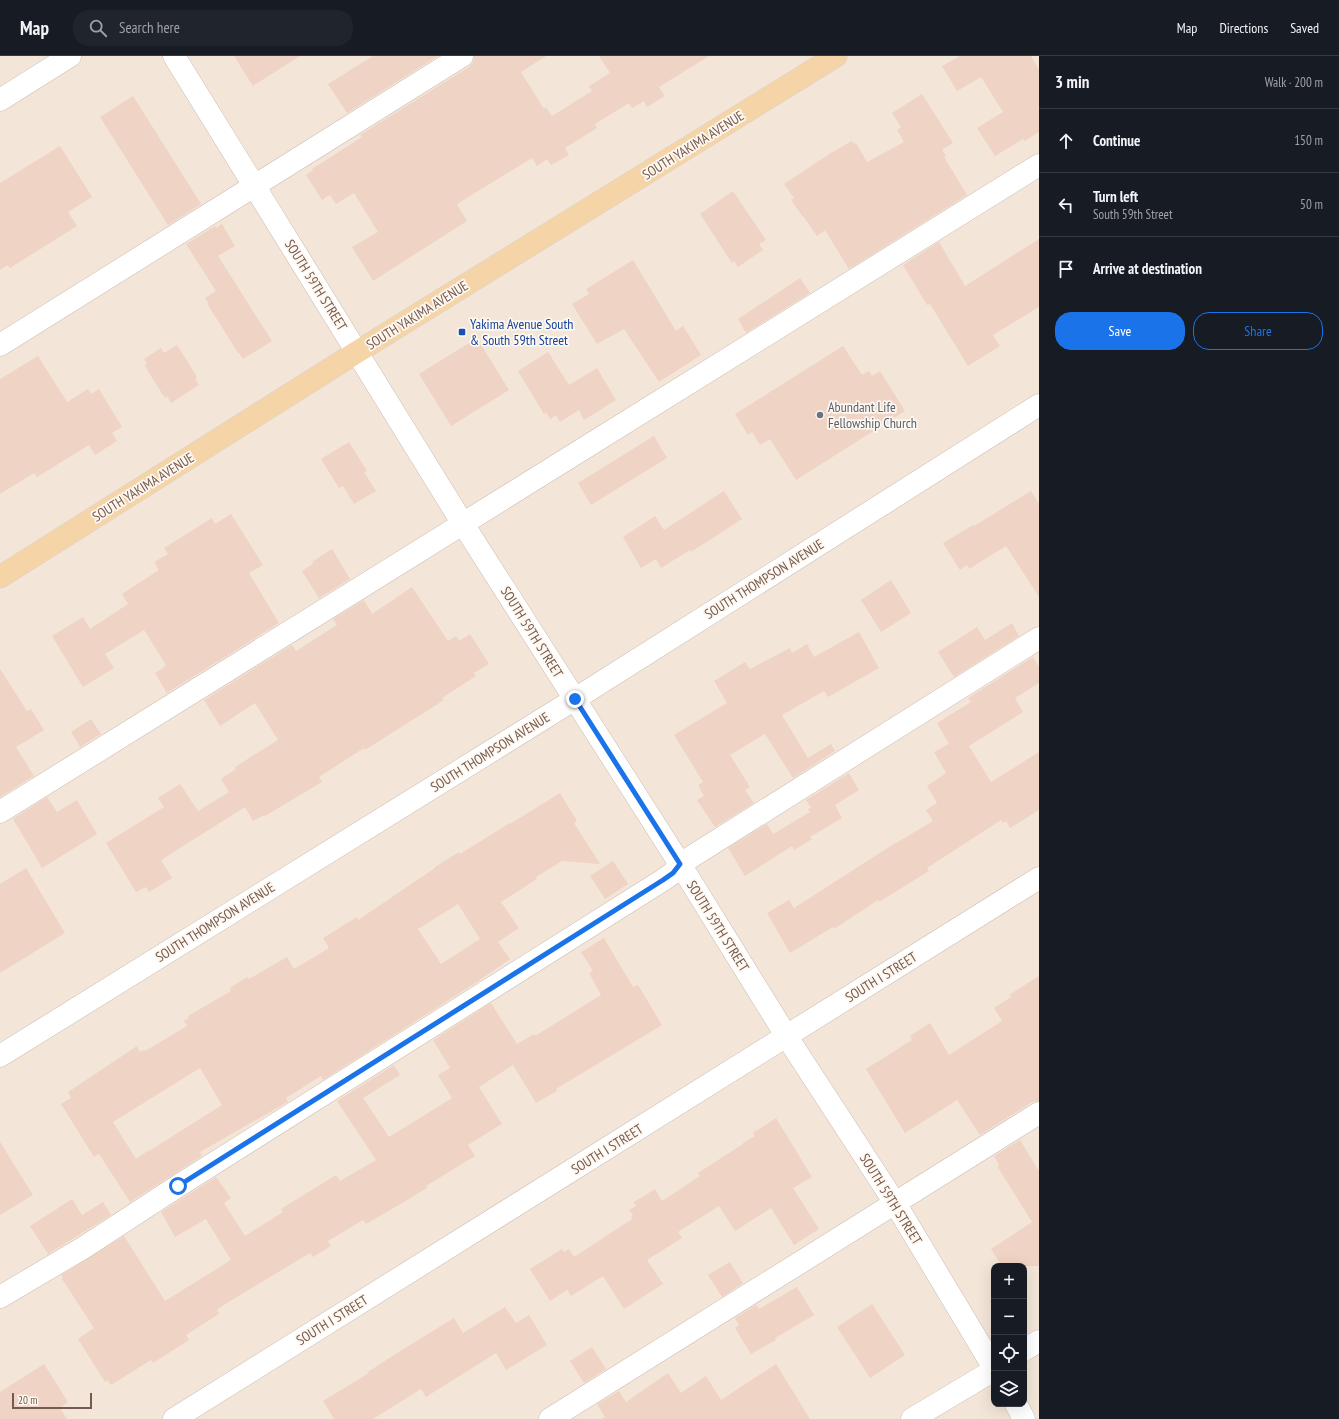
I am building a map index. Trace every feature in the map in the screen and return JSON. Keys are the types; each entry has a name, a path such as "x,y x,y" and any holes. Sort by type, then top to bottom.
{"main road":[{"name":"SOUTH YAKIMA AVENUE","path":"0,577 357,352 836,56"}],"street":[{"path":"0,100 70,56"},
{"name":"SOUTH 59TH STREET","path":"174,56 463,524 680,864 787,1037 895,1203 991,1364"},
{"path":"0,345 462,56"},
{"path":"0,812 1039,165"},
{"name":"SOUTH THOMPSON AVENUE","path":"0,1056 575,699 1039,405"},
{"path":"0,1297 83,1248 178,1186 663,880 673,873 680,864 1039,638"},
{"name":"SOUTH I STREET","path":"174,1419 1039,878"},
{"path":"550,1419 1039,1113"},
{"path":"1027,1348 1039,1341"},
{"path":"912,1419 991,1371"},
{"path":"1018,1407 1024,1419"}],"shaded area":[{"path":"0,56 1039,56 1039,1419 0,1419"}],"building":[{"path":"234,56 300,56 253,86"},
{"path":"373,56 438,56 347,113 328,84"},
{"path":"474,56 546,56 521,72 544,109 546,107 552,116 592,91 589,86 610,73 599,56 709,56 659,87 665,96 647,107 644,101 632,108 629,103 595,124 597,128 565,148 569,155 551,165 547,159 537,166 532,158 457,204 467,221 373,281 352,247 378,232 354,193 336,204 330,195 322,200 306,175 313,170 312,169 362,137 360,135 469,67 473,62"},
{"path":"960,56 1031,56 1039,70 1039,132 1025,141 1023,139 995,156 977,128 1003,112 981,77 957,91 942,66"},
{"path":"922,94 953,143 942,150 946,156 944,157 967,195 849,269 825,230 817,236 791,200 794,198 784,184 852,141 854,144 856,143 867,162 904,142 897,130 901,127 892,113"},
{"path":"133,96 201,204 168,225 100,117"},
{"path":"60,146 92,197 68,212 77,226 10,268 8,265 0,270 0,183"},
{"path":"733,191 766,240 759,244 763,250 738,267 734,261 732,263 700,214"},
{"path":"222,224 235,246 218,256 272,341 243,359 208,305 209,304 205,298 216,291 186,244 215,226 216,228"},
{"path":"1039,239 1039,307 993,335 1000,346 968,366 930,304 927,305 903,265 939,242 965,286"},
{"path":"633,260 676,331 683,326 701,355 659,382 624,329 597,344 572,304 589,294 586,289"},
{"path":"800,278 810,293 746,333 738,319"},
{"path":"477,338 509,390 451,426 419,374"},
{"path":"177,345 197,377 195,379 199,385 171,403 167,396 165,398 149,373 144,359 161,348 164,353"},
{"name":"Abundant Life Fellowship Church","path":"843,346 862,375 869,371 872,376 880,371 905,411 796,480 770,439 760,445 752,432 748,435 735,414"},
{"path":"548,352 569,385 597,368 616,400 584,420 579,410 560,422 556,415 550,419 546,412 544,414 518,371"},
{"path":"38,356 67,402 88,389 91,394 99,389 122,427 112,433 117,441 95,455 89,445 37,477 34,473 0,494 0,379"},
{"path":"654,436 667,458 591,505 578,483"},
{"path":"349,442 367,471 364,472 376,491 354,504 343,486 339,488 321,459"},
{"path":"724,491 742,519 691,552 690,550 661,568 656,559 641,568 623,537 655,516 664,530"},
{"path":"1031,491 1039,504 1039,597 1006,546 969,569 967,565 960,570 943,543"},
{"path":"231,514 263,565 249,573 279,623 167,693 155,673 166,665 144,630 105,654 114,668 83,687 52,636 83,617 90,629 128,604 122,594 159,570 154,562 168,554 164,548 212,518 215,524"},
{"path":"332,549 350,579 319,598 302,571 313,564 312,562"},
{"path":"891,580 911,613 881,632 861,600"},
{"path":"412,587 448,641 456,636 459,641 470,634 489,664 474,673 476,676 442,698 444,700 319,777 322,782 265,816 264,815 253,821 245,807 161,860 172,878 149,892 146,887 136,892 106,843 164,807 158,798 180,784 198,811 229,792 221,779 236,769 235,767 278,740 255,703 220,726 204,700 292,645 296,651 337,625 333,619 364,600 372,614"},
{"path":"1012,623 1019,636 954,677 938,652 977,627 985,640"},
{"path":"859,632 879,668 828,697 824,691 782,715 808,758 831,744 835,751 793,778 765,734 730,755 750,787 745,790 754,803 715,827 697,800 704,796 698,785 703,782 674,735 727,703 714,681 745,662 750,669 790,648 792,653 807,644 814,657"},
{"path":"1033,657 1039,667 1039,683 1015,698 1023,712 969,746 991,782 1039,752 1039,810 1010,828 1006,821 1003,823 1001,820 927,868 929,871 879,902 878,900 834,929 833,927 790,953 767,913 789,900 794,908 889,847 933,821 926,810 937,803 927,786 946,773 934,752 949,744 937,723 971,702 968,698"},
{"path":"0,669 27,711 31,709 44,730 16,747 34,776 0,797"},
{"path":"91,719 101,734 80,747 71,732"},
{"path":"849,773 859,790 835,805 842,818 810,837 812,839 794,850 792,846 745,876 728,848 767,824 773,834 810,812 808,809 811,808 806,800"},
{"path":"560,793 577,821 574,823 600,864 562,861 536,877 537,879 501,902 519,928 498,942 510,959 477,982 323,1080 321,1076 286,1098 288,1102 200,1152 202,1156 130,1202 99,1154 94,1157 61,1104 71,1098 68,1092 137,1046 140,1052 145,1051 187,1026 184,1021 189,1018 188,1016 231,991 230,988 247,977 249,979 287,957 294,969 329,948 323,938 357,917 358,920 435,867 510,824","holes":["458,904 480,939 441,964 418,929","200,1068 222,1105 136,1159 113,1122"]},
{"path":"47,797 57,812 77,800 97,834 42,868 13,819"},
{"path":"613,861 628,884 605,899 590,876"},
{"path":"26,868 65,933 0,973 0,884"},
{"path":"604,938 633,987 638,985 662,1025 556,1089 557,1091 536,1103 513,1065 479,1087 502,1124 468,1145 475,1156 426,1186 427,1188 366,1224 363,1220 328,1241 331,1246 313,1257 310,1253 227,1303 217,1310 219,1314 186,1335 189,1340 153,1363 151,1360 111,1385 107,1380 105,1382 78,1339 94,1328 62,1279 63,1278 61,1275 124,1236 165,1301 231,1260 206,1219 175,1237 161,1212 216,1177 231,1198 224,1203 245,1236 283,1212 281,1209 336,1175 340,1181 376,1160 337,1101 394,1065 400,1075 363,1098 389,1137 452,1098 438,1075 450,1068 433,1040 491,1003 517,1044 534,1034 535,1036 601,995 589,973 593,971 581,952"},
{"path":"1039,976 1039,1101 1032,1102 980,1135 957,1100 905,1133 866,1069 912,1040 910,1036 930,1023 949,1055 1002,1021 994,1008 1011,997 1009,995"},
{"path":"776,1118 812,1177 793,1188 819,1229 794,1245 771,1208 735,1231 719,1206 678,1232 682,1238 647,1260 663,1284 624,1309 603,1276 571,1296 567,1290 550,1301 530,1269 562,1249 564,1252 569,1249 574,1257 632,1219 631,1217 633,1215 629,1210 636,1206 634,1202 655,1189 662,1201 700,1176 698,1173 755,1136 753,1133"},
{"path":"1020,1140 1039,1171 1039,1266 1027,1266 1027,1263 1000,1263 991,1249 1032,1222 997,1166 999,1165 994,1156"},
{"path":"0,1142 33,1195 0,1215"},
{"path":"72,1199 82,1215 103,1202 111,1215 48,1254 30,1226"},
{"path":"730,1262 743,1283 722,1297 708,1275"},
{"path":"797,1287 814,1315 775,1338 776,1340 751,1354 735,1328 739,1325 735,1318 756,1305 759,1309"},
{"path":"872,1304 905,1355 870,1378 837,1327"},
{"path":"505,1307 516,1323 529,1315 547,1345 506,1370 496,1353 426,1397 421,1389 373,1419 334,1419 323,1401 454,1318 463,1333"},
{"path":"592,1347 606,1369 584,1383 570,1361"},
{"path":"44,1364 68,1402 60,1408 67,1419 0,1419 0,1392"},
{"path":"776,1364 810,1419 601,1419 605,1417 597,1404 619,1391 626,1402 668,1373 681,1393 706,1376 721,1400"}],"place":[{"name":"Yakima Avenue South & South 59th Street","path":"462,332"},
{"name":"Abundant Life Fellowship Church","path":"820,415"}],"route":[{"path":"178,1186 673,873 680,864 575,699"}]}
